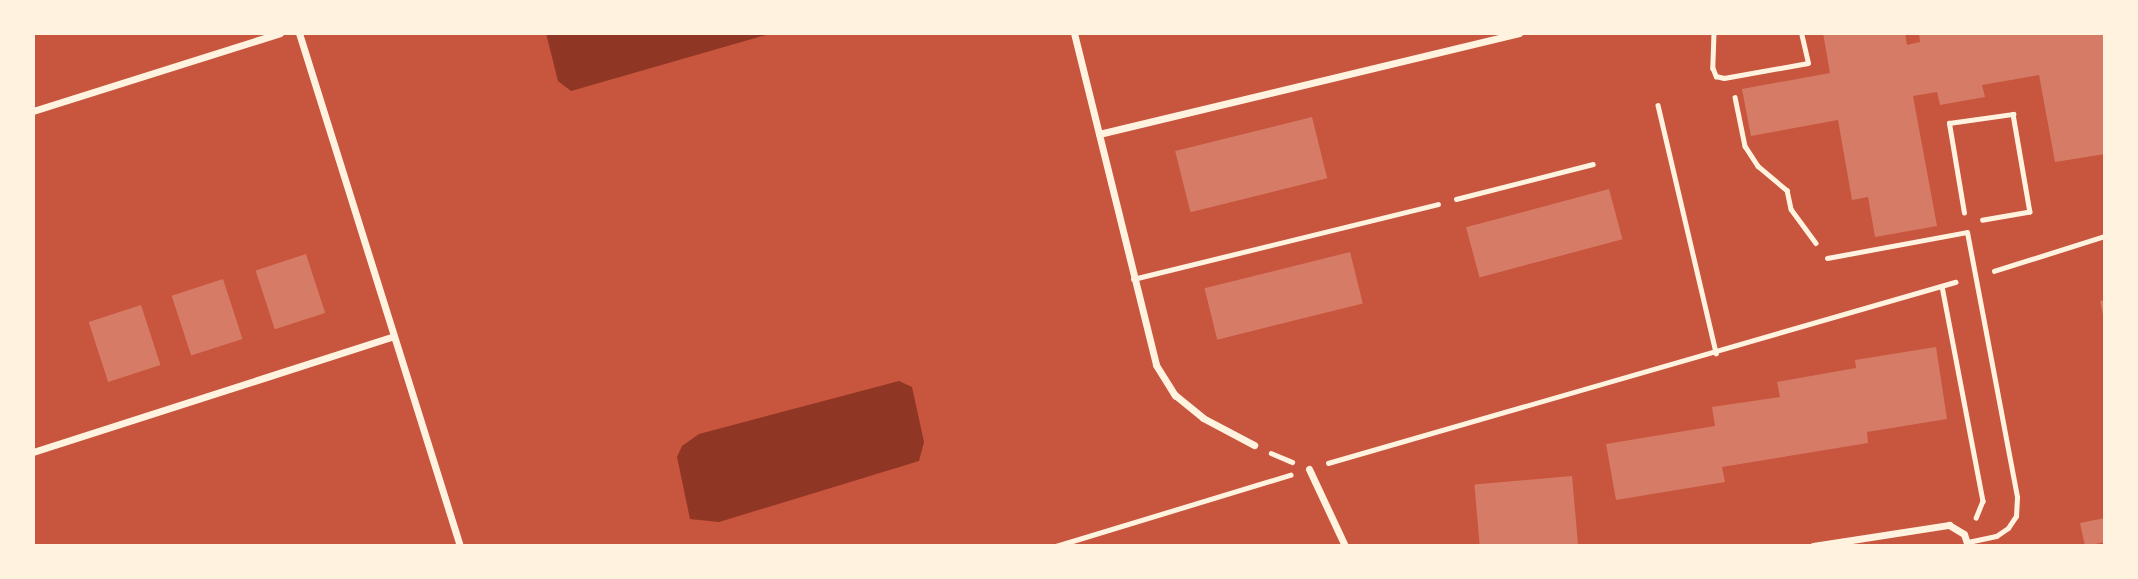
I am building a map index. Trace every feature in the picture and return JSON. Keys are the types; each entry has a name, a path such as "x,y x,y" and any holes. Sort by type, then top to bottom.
{"street":[{"path":"33,111 280,33"},
{"path":"299,33 460,546"},
{"path":"1074,33 1156,365 1175,395 1203,418 1254,444"},
{"path":"1099,134 1519,33"},
{"path":"33,452 393,337"},
{"path":"1309,469 1345,546"},
{"path":"1813,546 1949,525 1956,526 1968,544"}],"lane":[{"path":"1133,279 1438,204"},
{"path":"1826,258 1967,232 2017,497 2016,516 2008,528 1996,536 1968,544"}],"path":[{"path":"1714,33 1713,68 1716,76 1724,78 1808,63 1801,33"},
{"path":"1734,97 1745,146 1758,166 1787,190 1791,209 1826,258"},
{"path":"1658,105 1716,352"},
{"path":"1966,222 2029,212 2013,114 1949,124 1967,232"},
{"path":"1438,204 1593,164"},
{"path":"1056,546 1309,469 1975,277 2105,236"},
{"path":"1942,286 1983,501 1968,544"},
{"path":"1254,444 1309,469"}],"shaded area":[{"path":"546,33 773,33 571,91 558,81"},
{"path":"899,381 912,387 924,442 919,461 719,522 690,519 677,457 682,446 699,434"}],"building":[{"path":"1823,33 1905,33 1907,45 1920,42 1919,33 2104,33 2105,154 2055,162 2039,75 1982,85 1985,97 1940,105 1937,92 1913,96 1937,226 1875,237 1868,197 1852,200 1838,120 1751,136 1742,89 1830,73"},
{"path":"1312,117 1327,178 1190,212 1175,151"},
{"path":"1609,189 1622,239 1480,278 1466,227"},
{"path":"1350,252 1363,303 1217,340 1204,288"},
{"path":"306,254 325,313 275,329 256,270"},
{"path":"223,279 242,339 191,356 172,296"},
{"path":"2105,300 2105,319 2104,319 2100,301"},
{"path":"141,305 160,365 108,382 89,322"},
{"path":"1936,347 1947,419 1867,432 1868,443 1722,467 1725,482 1616,500 1606,444 1715,426 1712,407 1780,397 1777,382 1856,368 1855,360"},
{"path":"1572,476 1578,546 1480,546 1474,485"},
{"path":"2105,518 2105,542 2085,546 2080,523"}]}
